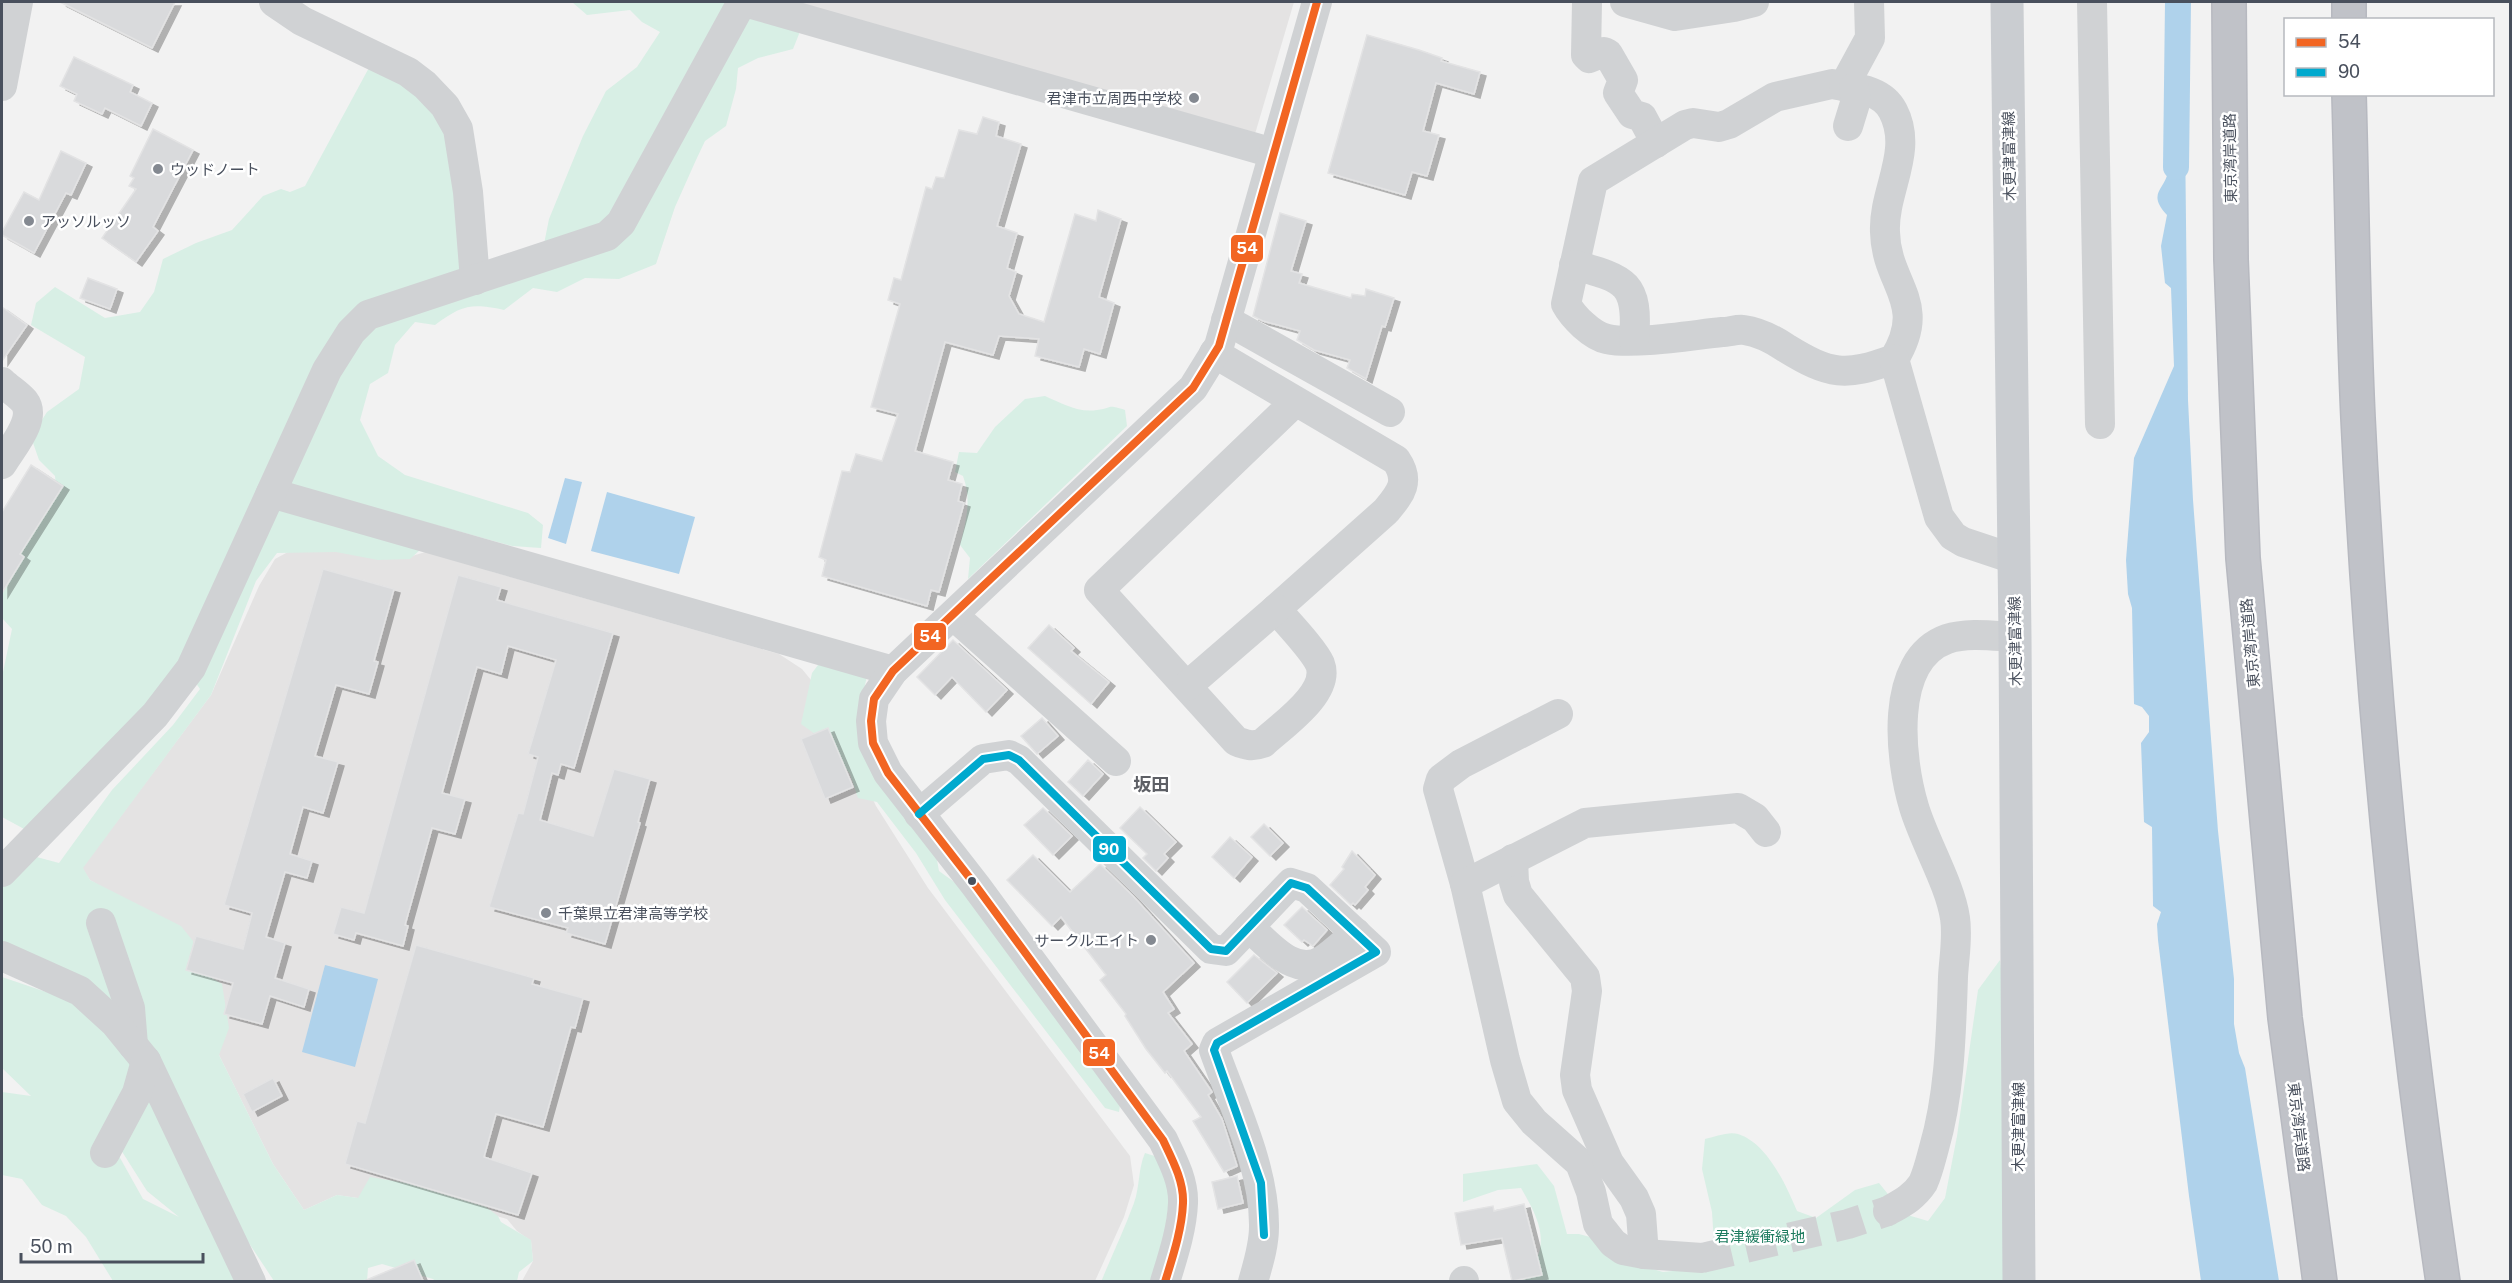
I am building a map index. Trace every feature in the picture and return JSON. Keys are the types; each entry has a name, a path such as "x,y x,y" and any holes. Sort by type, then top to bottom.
{"highway":[{"name":"東京湾岸道路","path":"2229,2 2231,259 2243,558 2285,1018 2320,1281"},
{"path":"2349,2 2349,18"},
{"path":"2349,96 2354,323 2370,611 2393,887 2420,1125 2443,1281"}],"main road":[{"name":"木更津富津線","path":"2003,4 2015,637 2019,1281"}],"street":[{"path":"2,86 18,2"},
{"path":"274,2 302,21 333,22 408,72 425,85 445,106 458,129 468,192 475,280"},
{"path":"2,872 155,715 190,668 327,370 351,332 368,315 607,236 621,223 744,2 1273,153"},
{"path":"1165,1281 1176,1244 1184,1202 1178,1171 1163,1140 976,886 888,773 873,743 871,721 874,699 893,671 1193,388 1219,346 1317,2"},
{"path":"1587,2 1586,55 1589,58 1604,52 1608,54 1623,80 1618,93 1632,114 1642,117 1656,143"},
{"path":"1625,2 1675,16 1754,2"},
{"path":"1849,87 1870,38 1869,2"},
{"path":"2092,2 2100,424"},
{"path":"1894,359 1864,370 1844,372 1810,363 1774,340 1744,330 1634,340 1606,339 1595,335 1570,312 1566,304 1593,181 1693,123 1719,127 1729,124 1775,97 1824,86 1849,87 1870,92 1888,102 1897,119 1900,132 1900,158 1884,218 1885,236 1887,251 1909,316 1907,333 1894,359 1939,517 1953,536 1963,542 2014,559"},
{"path":"1848,126 1856,99 1849,87"},
{"path":"1574,265 1613,276 1627,286 1632,296 1636,316 1634,340"},
{"path":"1226,320 1390,412"},
{"path":"1187,686 1386,511 1401,493 1404,483 1402,469 1396,460 1214,353"},
{"path":"2,382 24,401 28,412 27,423 2,464"},
{"path":"1276,609 1320,662 1322,674 1316,691 1308,702 1263,743 1254,746 1236,741 1099,590 1295,402"},
{"path":"271,493 893,671"},
{"path":"953,615 1116,761"},
{"path":"1888,1211 1913,1196 1918,1189 1923,1181 1937,1139 1950,1046 1955,940 1955,918 1948,894 1913,806 1903,746 1907,687 1913,669 1930,650 1947,639 1972,635 2015,637"},
{"path":"1558,714 1461,764 1441,779 1438,789 1466,884 1505,1060 1517,1101 1534,1122 1580,1163 1591,1192 1598,1224 1604,1234 1623,1250 1644,1254 1702,1257"},
{"path":"919,814 983,759 1009,755 1019,760 1211,949 1226,951 1291,883 1307,888 1376,952 1217,1043 1214,1050 1261,1183 1263,1248 1253,1281"},
{"path":"1466,884 1584,823 1738,808 1755,818 1766,832"},
{"path":"1513,860 1514,882 1518,895 1572,959 1587,984 1577,1053 1575,1076 1577,1090 1609,1162 1634,1198 1641,1214 1644,1254"},
{"path":"101,923 130,1008 140,1053 137,1093 105,1153"},
{"path":"1249,927 1285,958 1298,965 1322,961 1356,933"},
{"path":"2,956 80,991 116,1023 140,1053 251,1281"}],"shaded area":[{"name":"君津市立周西中学校","path":"783,2 1294,2 1255,134"},
{"name":"千葉県立君津高等学校","path":"303,544 402,559 432,550 493,572 779,654 802,669 820,691 876,806 928,888 1130,1156 1134,1185 1124,1217 1095,1281 522,1281 533,1261 531,1241 517,1231 507,1219 410,1191 358,1198 337,1195 304,1210 273,1164 219,1055 121,898 90,880 82,868 211,695 259,586 275,559"}],"green space":[{"path":"572,2 801,2 799,34 793,49 758,58 738,68 736,89 726,126 705,141 675,207 656,264 619,279 585,278 557,292 533,288 504,310 467,307 435,325 415,322 395,345 388,373 370,384 360,420 378,456 405,475 528,513 543,525 541,548 512,546 436,525 430,541 410,559 378,560 336,552 277,553 256,581 211,695 83,868 90,880 181,926 193,941 192,966 222,984 229,1028 219,1055 273,1164 304,1210 337,1195 358,1198 370,1177 406,1183 486,1207 498,1216 501,1222 531,1240 533,1261 519,1272 517,1281 435,1281 382,1264 368,1268 367,1281 274,1281 243,1234 154,1050 2,952 2,887 33,856 59,863 112,790 173,725 200,689 191,676 26,830 2,817 2,677 12,629 2,618 2,559 20,542 56,488 55,476 39,460 31,437 47,412 79,389 85,357 31,325 36,303 55,287 105,318 140,312 154,292 163,259 196,243 232,230 263,196 281,189 290,192 305,186 371,64 435,106 456,149 465,269 544,244 549,219 583,136 606,91 637,67 660,32 642,22 630,10 587,15"},
{"path":"1045,396 1083,410 1112,407 1125,410 1127,426 968,579 970,558 960,545 968,502 963,476 955,472 959,452 977,453 995,427 1025,399"},
{"path":"821,661 867,676 857,722 935,849 939,871 957,884 1121,1099 1119,1112 1105,1108 945,900 916,853 877,802 858,798 850,774 825,741 801,724 812,673"},
{"name":"君津緩衝緑地","path":"2000,960 2003,986 2004,1281 1522,1281 1537,1257 1541,1235 1534,1213 1521,1188 1498,1190 1463,1202 1463,1174 1537,1164 1554,1186 1567,1234 1579,1234 1601,1240 1622,1260 1663,1272 1692,1269 1714,1243 1712,1212 1702,1169 1705,1139 1734,1133 1748,1139 1767,1155 1797,1211 1816,1218 1855,1190 1879,1183 1904,1214 1928,1221 1945,1198 1957,1136 1978,990"},
{"path":"2,977 64,998 106,1027 135,1067 243,1281 113,1281 86,1237 66,1216 42,1205 22,1179 2,1175 2,1092 31,1096 2,1068","holes":["105,1131 109,1131 147,1191 179,1217 143,1199"]},
{"path":"1145,1153 1164,1159 1170,1196 1163,1244 1154,1281 1101,1282 1134,1203"}],"water":[{"path":"2168,132 2185,132 2188,400 2193,500 2218,831 2234,979 2234,1024 2239,1053 2245,1068 2279,1281 2201,1281 2158,940 2157,924 2161,912 2153,906 2152,827 2144,822 2141,743 2149,732 2149,716 2142,707 2134,704 2132,608 2128,594 2126,560 2134,458 2174,366 2171,288 2165,283 2161,246 2167,215 2161,208 2157,197 2168,172"},
{"path":"565,478 582,482 566,544 548,538"},
{"path":"607,492 695,517 679,574 591,551"},
{"path":"325,965 378,979 355,1067 302,1052"}],"building":[{"path":"60,2 175,2 152,48"},
{"path":"1367,35 1419,50 1442,58 1441,61 1480,72 1474,94 1436,83 1423,131 1439,135 1427,176 1412,172 1405,195 1328,173"},
{"path":"74,57 133,85 130,92 152,103 141,126 105,108 102,114 74,101 77,94 60,86"},
{"path":"983,117 999,122 996,136 1021,144 997,226 1017,233 1007,268 1016,272 1009,296 1019,314 1044,322 1075,214 1096,221 1098,210 1121,219 1099,297 1114,303 1100,354 1084,349 1079,367 1035,356 1039,339 999,336 993,355 945,342 915,451 953,462 948,480 962,484 958,501 964,503 939,592 931,590 927,606 822,576 826,560 819,557 842,471 850,472 856,454 882,461 898,414 871,407 900,304 888,300 894,278 901,280 926,187 932,189 936,177 944,178 959,130 977,134"},
{"path":"153,129 193,150 153,227 158,231 136,262 102,238 136,189 129,186 134,178 130,176"},
{"path":"61,151 86,163 71,195 66,193 34,253 2,235 2,232 24,192 39,200"},
{"path":"1280,213 1306,221 1291,271 1302,274 1299,283 1351,298 1352,294 1365,296 1366,289 1394,298 1385,327 1382,326 1366,379 1347,368 1350,360 1314,350 1297,340 1300,331 1253,316"},
{"path":"88,278 117,289 110,309 80,298"},
{"path":"2,307 27,325 2,361"},
{"path":"31,465 63,486 20,554 24,557 2,593 2,512"},
{"path":"323,569 394,589 374,661 378,662 369,694 336,685 315,756 338,762 323,813 303,807 290,854 312,861 307,878 285,872 266,937 285,943 275,978 309,989 304,1007 270,996 262,1024 224,1014 233,983 186,970 196,936 243,949 252,913 224,905"},
{"path":"458,575 501,587 497,600 613,633 574,768 561,764 558,775 552,773 540,820 593,836 614,769 650,779 638,822 640,823 605,944 566,933 568,928 489,907 518,813 523,814 538,757 528,754 556,660 508,646 501,674 477,667 442,793 465,799 455,834 432,828 405,925 408,926 403,946 356,933 354,940 333,934 341,907 364,913"},
{"path":"1049,625 1074,648 1071,651 1109,682 1091,704 1028,648"},
{"path":"953,640 1007,690 986,712 952,677 935,695 917,677"},
{"path":"1042,718 1058,736 1037,754 1021,736"},
{"path":"828,728 853,787 825,799 801,739"},
{"path":"1088,760 1103,774 1083,796 1068,782"},
{"path":"1140,807 1176,842 1164,854 1168,858 1156,871 1143,858 1147,854 1120,828"},
{"path":"1043,808 1072,836 1053,855 1024,825"},
{"path":"1264,824 1283,843 1270,856 1251,837"},
{"path":"1230,837 1252,857 1234,878 1212,857"},
{"path":"1352,851 1375,875 1365,887 1368,890 1355,905 1353,903 1351,905 1330,885 1344,869 1342,867"},
{"path":"1033,855 1070,892 1100,864 1133,896 1194,963 1163,992 1174,1009 1168,1013 1192,1044 1184,1051 1212,1092 1208,1095 1222,1119 1237,1166 1224,1172 1193,1121 1201,1117 1167,1071 1165,1073 1146,1049 1125,1016 1126,1014 1100,980 1106,975 1061,917 1052,926 1007,880"},
{"path":"1302,907 1327,930 1313,946 1304,940 1302,942 1284,925"},
{"path":"416,945 534,978 532,984 583,998 575,1028 571,1027 543,1127 496,1114 484,1157 532,1173 518,1215 345,1164 357,1121 365,1123"},
{"path":"1254,955 1277,973 1247,1003 1227,982"},
{"path":"273,1078 282,1096 252,1112 243,1094"},
{"path":"1237,1176 1243,1203 1218,1209 1212,1182"},
{"path":"1524,1204 1542,1275 1512,1281 1502,1238 1461,1245 1455,1213 1493,1206 1494,1211"},
{"path":"414,1260 423,1281 364,1281"}],"waterway":[{"path":"2176,167 2178,2"}],"tunnel":[{"path":"1702,1258 1848,1224 1888,1211"}],"transit line":[{"name":"54","path":"1165,1282 1179,1233 1183,1195 1174,1162 1163,1140 976,886 888,773 873,743 871,721 874,699 893,671 1193,388 1219,346 1317,2"},
{"name":"90","path":"919,814 983,759 1009,755 1019,760 1211,949 1226,951 1291,883 1307,888 1376,952 1217,1043 1214,1050 1261,1183 1264,1235"}],"place":[{"name":"君津市立周西中学校","path":"1194,98"},
{"name":"ウッドノート","path":"158,169"},
{"name":"アッソルッソ","path":"29,221"},
{"name":"千葉県立君津高等学校","path":"546,913"},
{"name":"サークルエイト","path":"1151,940"}],"district":[{"name":"坂田","path":"1151,784"}]}
